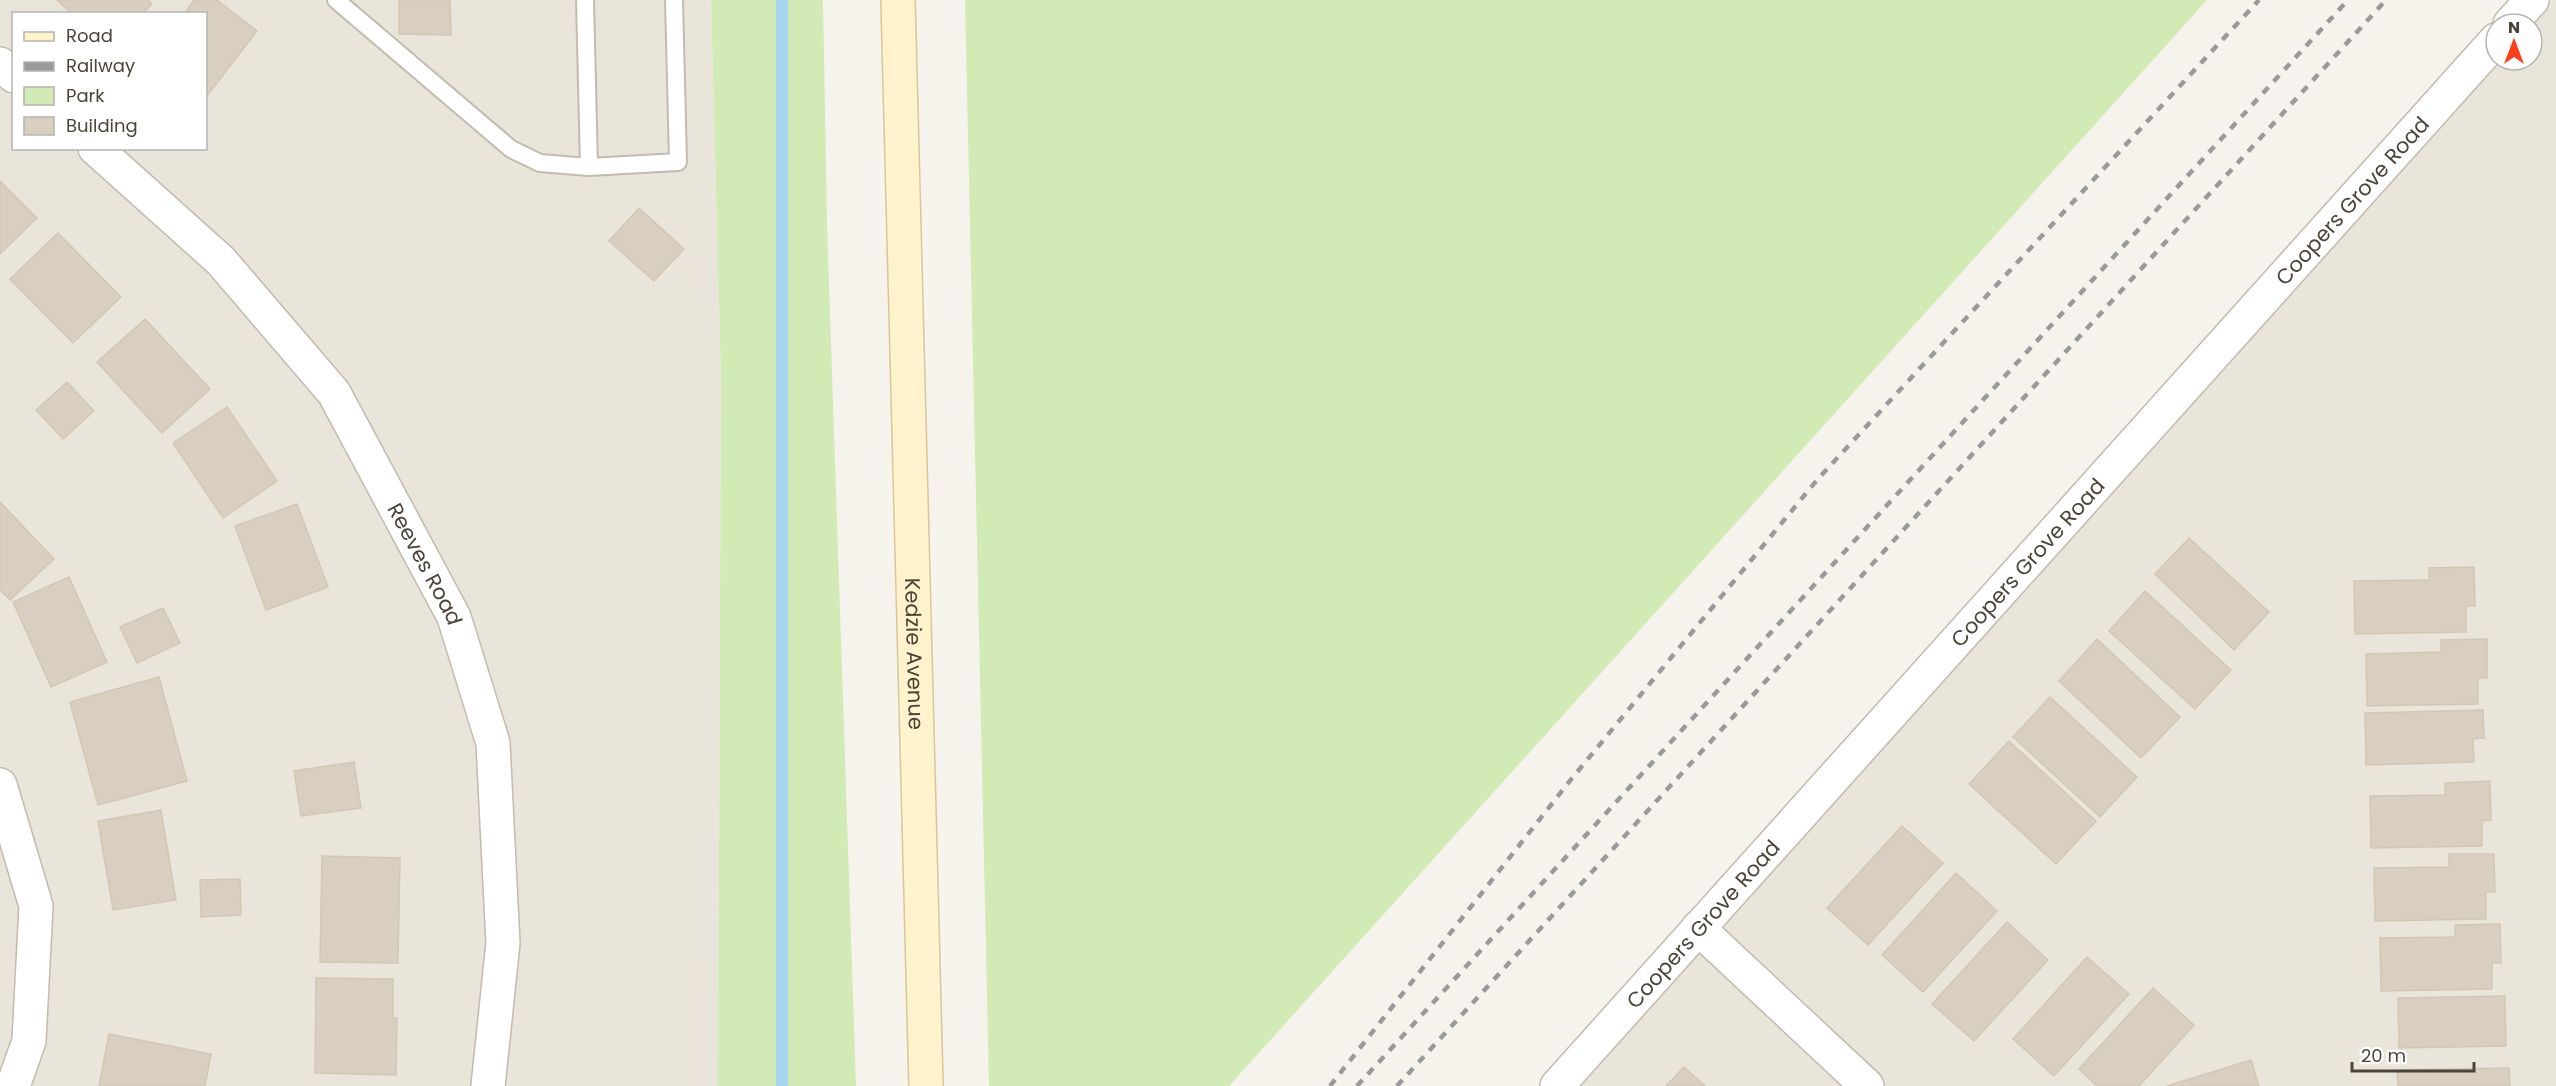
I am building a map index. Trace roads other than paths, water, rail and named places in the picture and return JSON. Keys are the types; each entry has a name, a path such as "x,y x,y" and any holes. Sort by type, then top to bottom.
{"main road":[{"name":"Kedzie Avenue","path":"898,0 926,1086"}],"street":[{"path":"2521,12 2532,0"},
{"name":"Coopers Grove Road","path":"1557,1086 2484,53"},
{"path":"0,64 12,74"},
{"name":"Reeves Road","path":"96,150 221,261 334,393 454,617 492,743 503,943 488,1086"},
{"path":"0,785 36,906 30,1041 13,1086"},
{"path":"1698,928 1867,1086"}],"lane":[{"path":"336,0 511,149 540,164 589,167 678,162 674,0"},
{"path":"585,0 589,167"}],"waterway":[{"path":"782,0 782,1086"}],"railway":[{"path":"1330,1086 1569,782 1817,480 2259,0"},
{"path":"1357,1086 2348,0"},
{"path":"1397,1086 2386,0"}]}
